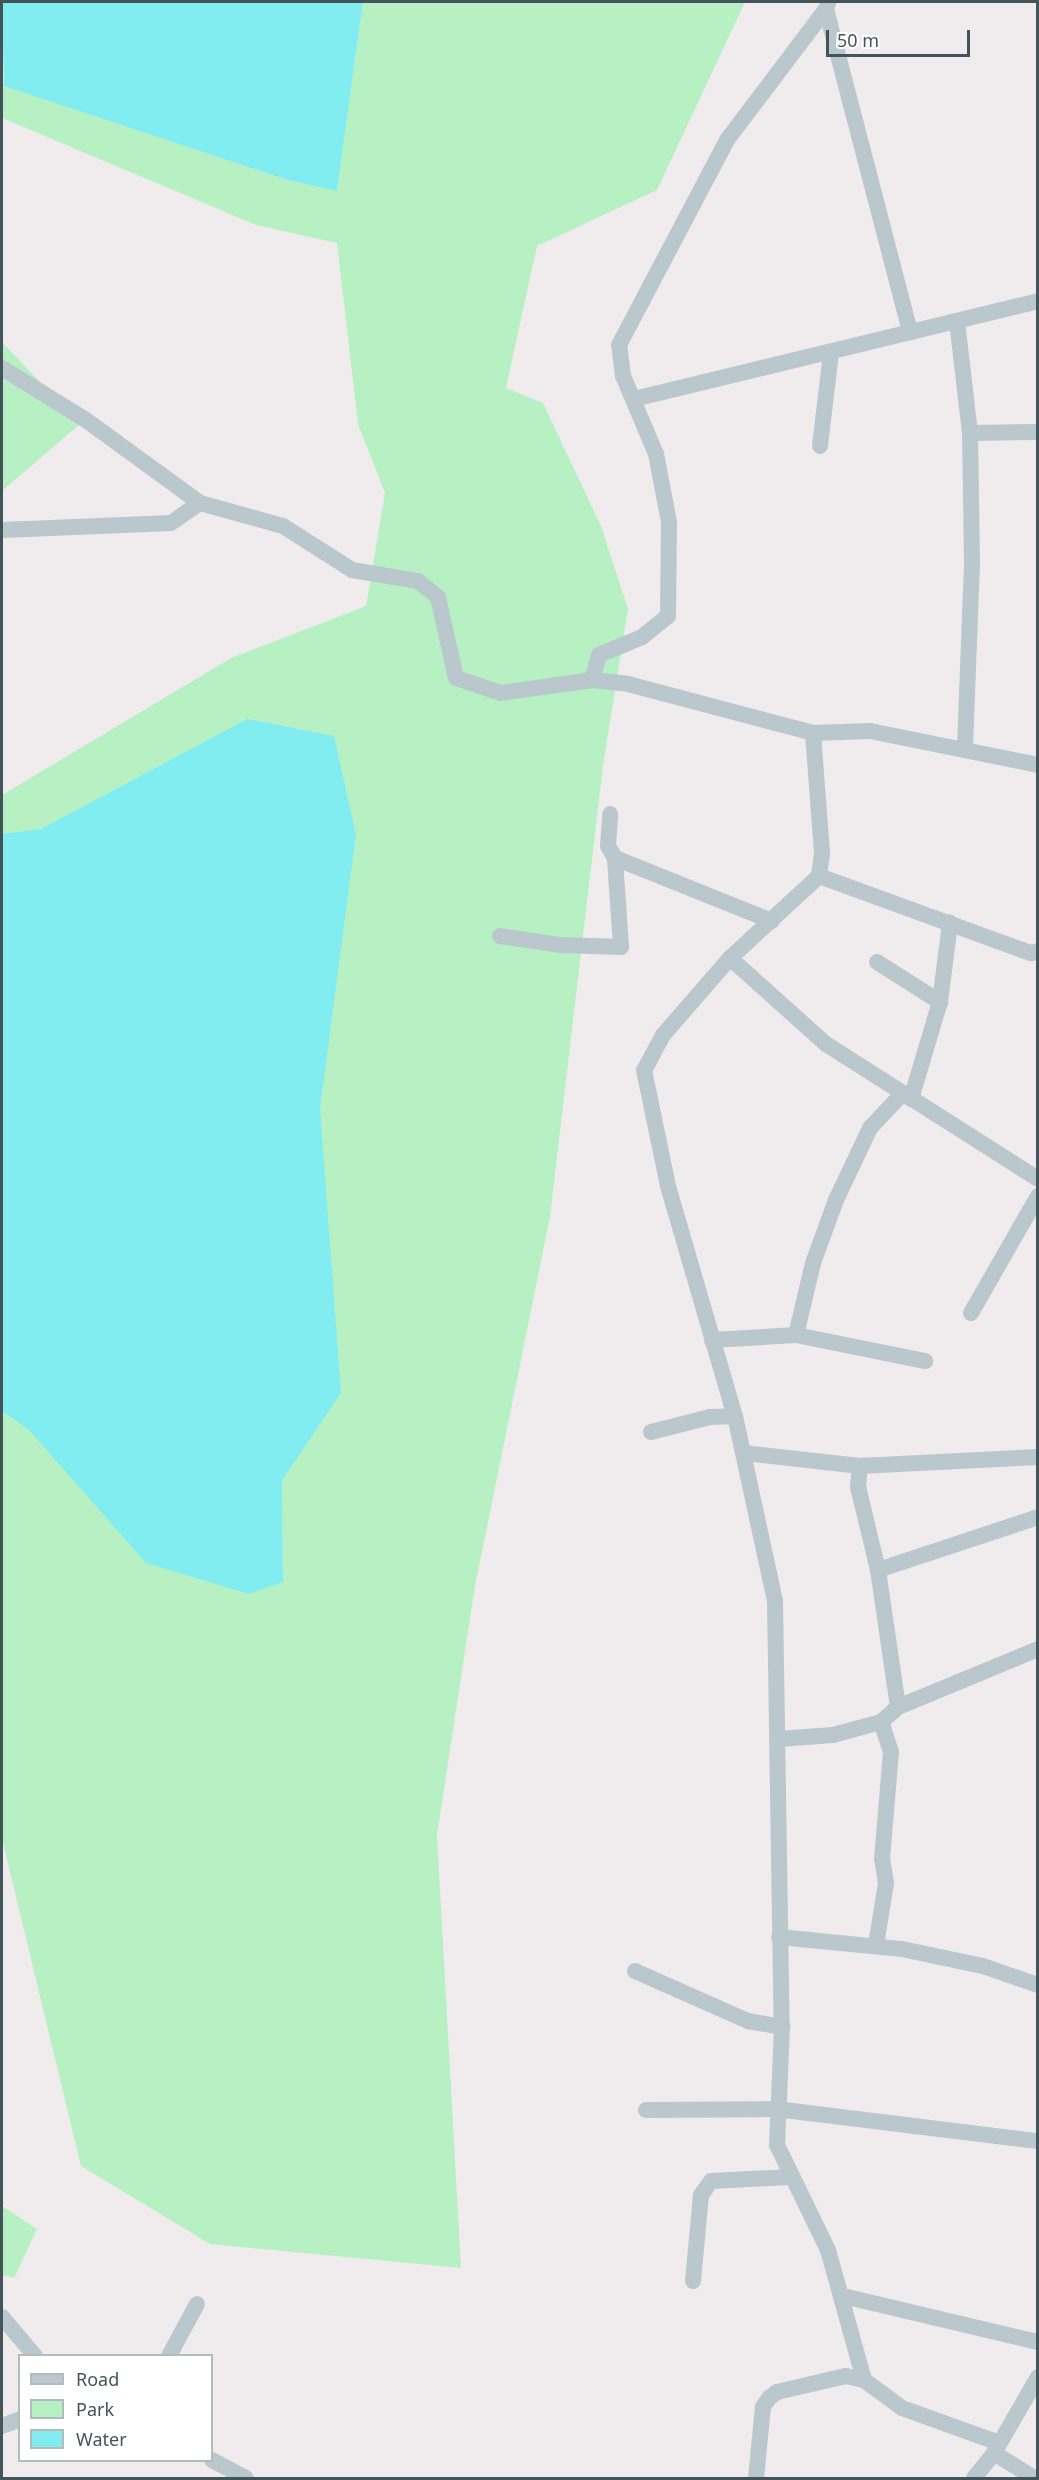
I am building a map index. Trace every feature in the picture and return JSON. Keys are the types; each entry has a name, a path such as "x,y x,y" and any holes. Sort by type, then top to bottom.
{"street":[{"path":"827,5 910,332"},
{"path":"592,680 599,654 642,637 668,616 669,522 656,454 623,376 619,345 727,140 827,5"},
{"path":"634,399 1038,301"},
{"path":"957,321 970,433 972,564 965,748"},
{"path":"820,446 831,352"},
{"path":"2,368 86,420 200,503 283,526 352,570 418,581 438,597 456,678 501,693 592,680 628,684 813,733 870,731 965,748 1038,765"},
{"path":"970,433 1038,432"},
{"path":"2,530 171,523 200,503"},
{"path":"813,733 822,854 819,876 730,958 663,1035 644,1070 668,1186 735,1416 775,1601 782,2027 776,2109 777,2145 790,2177 828,2250 843,2296 864,2380"},
{"path":"500,936 561,945 621,947 615,858 608,846 610,814"},
{"path":"615,858 772,921"},
{"path":"819,876 1031,953 1038,951"},
{"path":"796,1335 813,1263 836,1200 870,1128 907,1096 940,1002 950,923"},
{"path":"730,958 826,1044 1038,1179"},
{"path":"877,962 940,1002"},
{"path":"971,1313 1038,1196"},
{"path":"712,1340 796,1335 926,1361"},
{"path":"651,1432 710,1417 735,1416"},
{"path":"744,1453 860,1466 1038,1457"},
{"path":"860,1466 858,1487 878,1570 898,1707"},
{"path":"878,1570 1038,1518"},
{"path":"779,1739 832,1735 881,1722 898,1707 1038,1649"},
{"path":"876,1945 886,1883 882,1859 891,1752 881,1722"},
{"path":"779,1937 876,1945 983,1966 1038,1985"},
{"path":"635,1971 748,2021 782,2027"},
{"path":"646,2110 776,2109 1038,2141"},
{"path":"693,2281 701,2195 711,2181 790,2177"},
{"path":"843,2296 1038,2342"},
{"path":"170,2354 197,2304"},
{"path":"2,2317 34,2354"},
{"path":"846,2376 859,2361"},
{"path":"756,2478 763,2407 769,2398 777,2392 846,2376 864,2380 902,2408 996,2448 1034,2478"},
{"path":"974,2478 996,2448 1038,2378"},
{"path":"2,2426 18,2419"},
{"path":"213,2461 246,2478"}],"green space":[{"path":"363,2 745,2 657,190 537,246 506,388 543,403 601,526 628,609 603,766 550,1217 475,1586 437,1835 461,2268 210,2244 81,2166 2,1839 2,795 231,658 366,606 385,493 358,424 337,243 256,225 2,118 2,84 337,190"},
{"path":"2,342 80,424 2,491"},
{"path":"2,2206 37,2229 14,2278 2,2275"}],"water":[{"path":"2,2 363,2 337,191 288,180 4,86"},
{"path":"247,719 334,736 356,835 320,1108 341,1393 282,1480 283,1582 249,1594 146,1563 29,1430 2,1411 2,834 41,829"}]}
